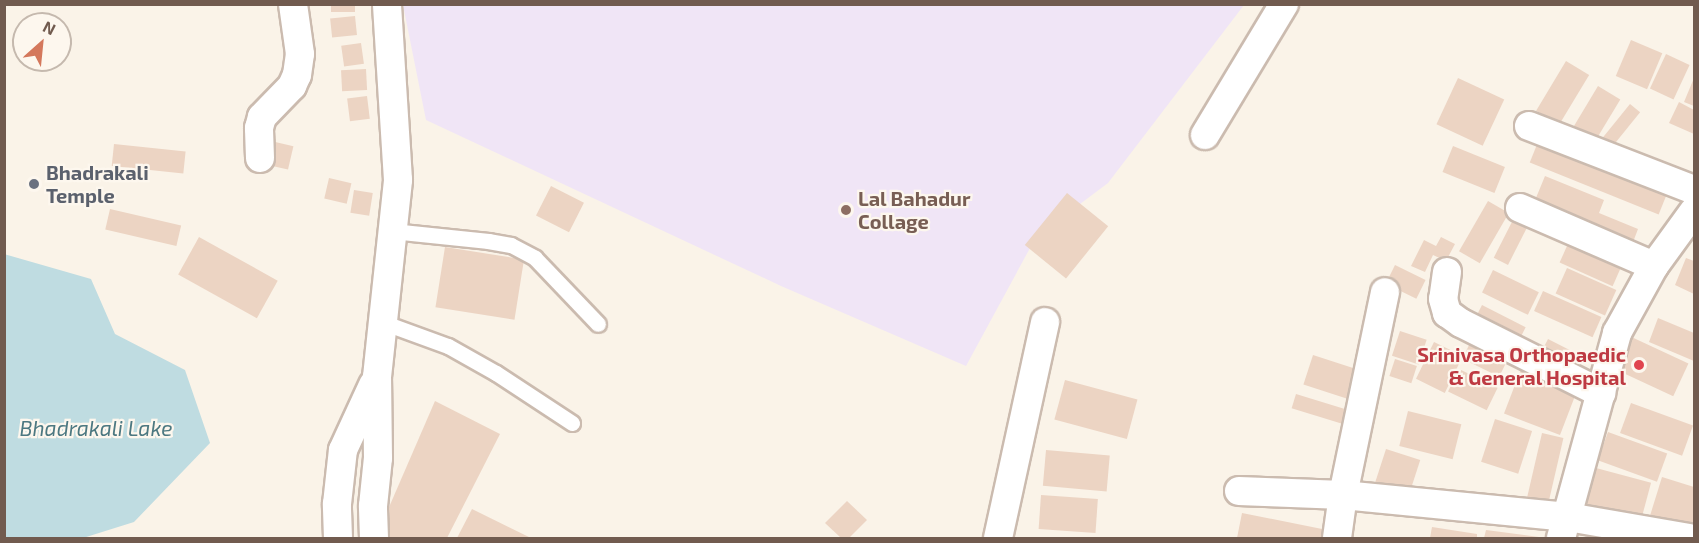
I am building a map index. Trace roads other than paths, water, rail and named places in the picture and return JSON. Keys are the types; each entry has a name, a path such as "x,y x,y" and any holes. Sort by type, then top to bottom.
{"street":[{"path":"260,158 259,128 262,117 292,86 297,75 298,35 293,4"},
{"path":"374,538 373,506 378,458 377,377 398,180 387,4"},
{"path":"1205,135 1284,4"},
{"path":"1529,126 1695,190"},
{"path":"1520,208 1654,266"},
{"path":"1564,528 1617,333 1654,266 1695,211"},
{"path":"1447,272 1443,298 1448,313 1461,323 1601,393"},
{"path":"1338,538 1343,495 1385,292"},
{"path":"998,538 1045,322"},
{"path":"338,538 337,504 343,450 377,377"},
{"path":"1239,491 1343,495 1564,528 1689,538"}],"lane":[{"path":"392,231 511,245 535,258 598,324"},
{"path":"382,322 448,346 496,373 572,423"}],"water":[{"name":"Bhadrakali Lake","path":"4,254 91,279 115,334 185,370 210,443 134,522 83,538 5,538"}],"place":[{"name":"Bhadrakali Temple","path":"34,184"},
{"name":"Lal Bahadur Collage","path":"846,210"},
{"name":"Srinivasa Orthopaedic & General Hospital","path":"1639,365"}]}
